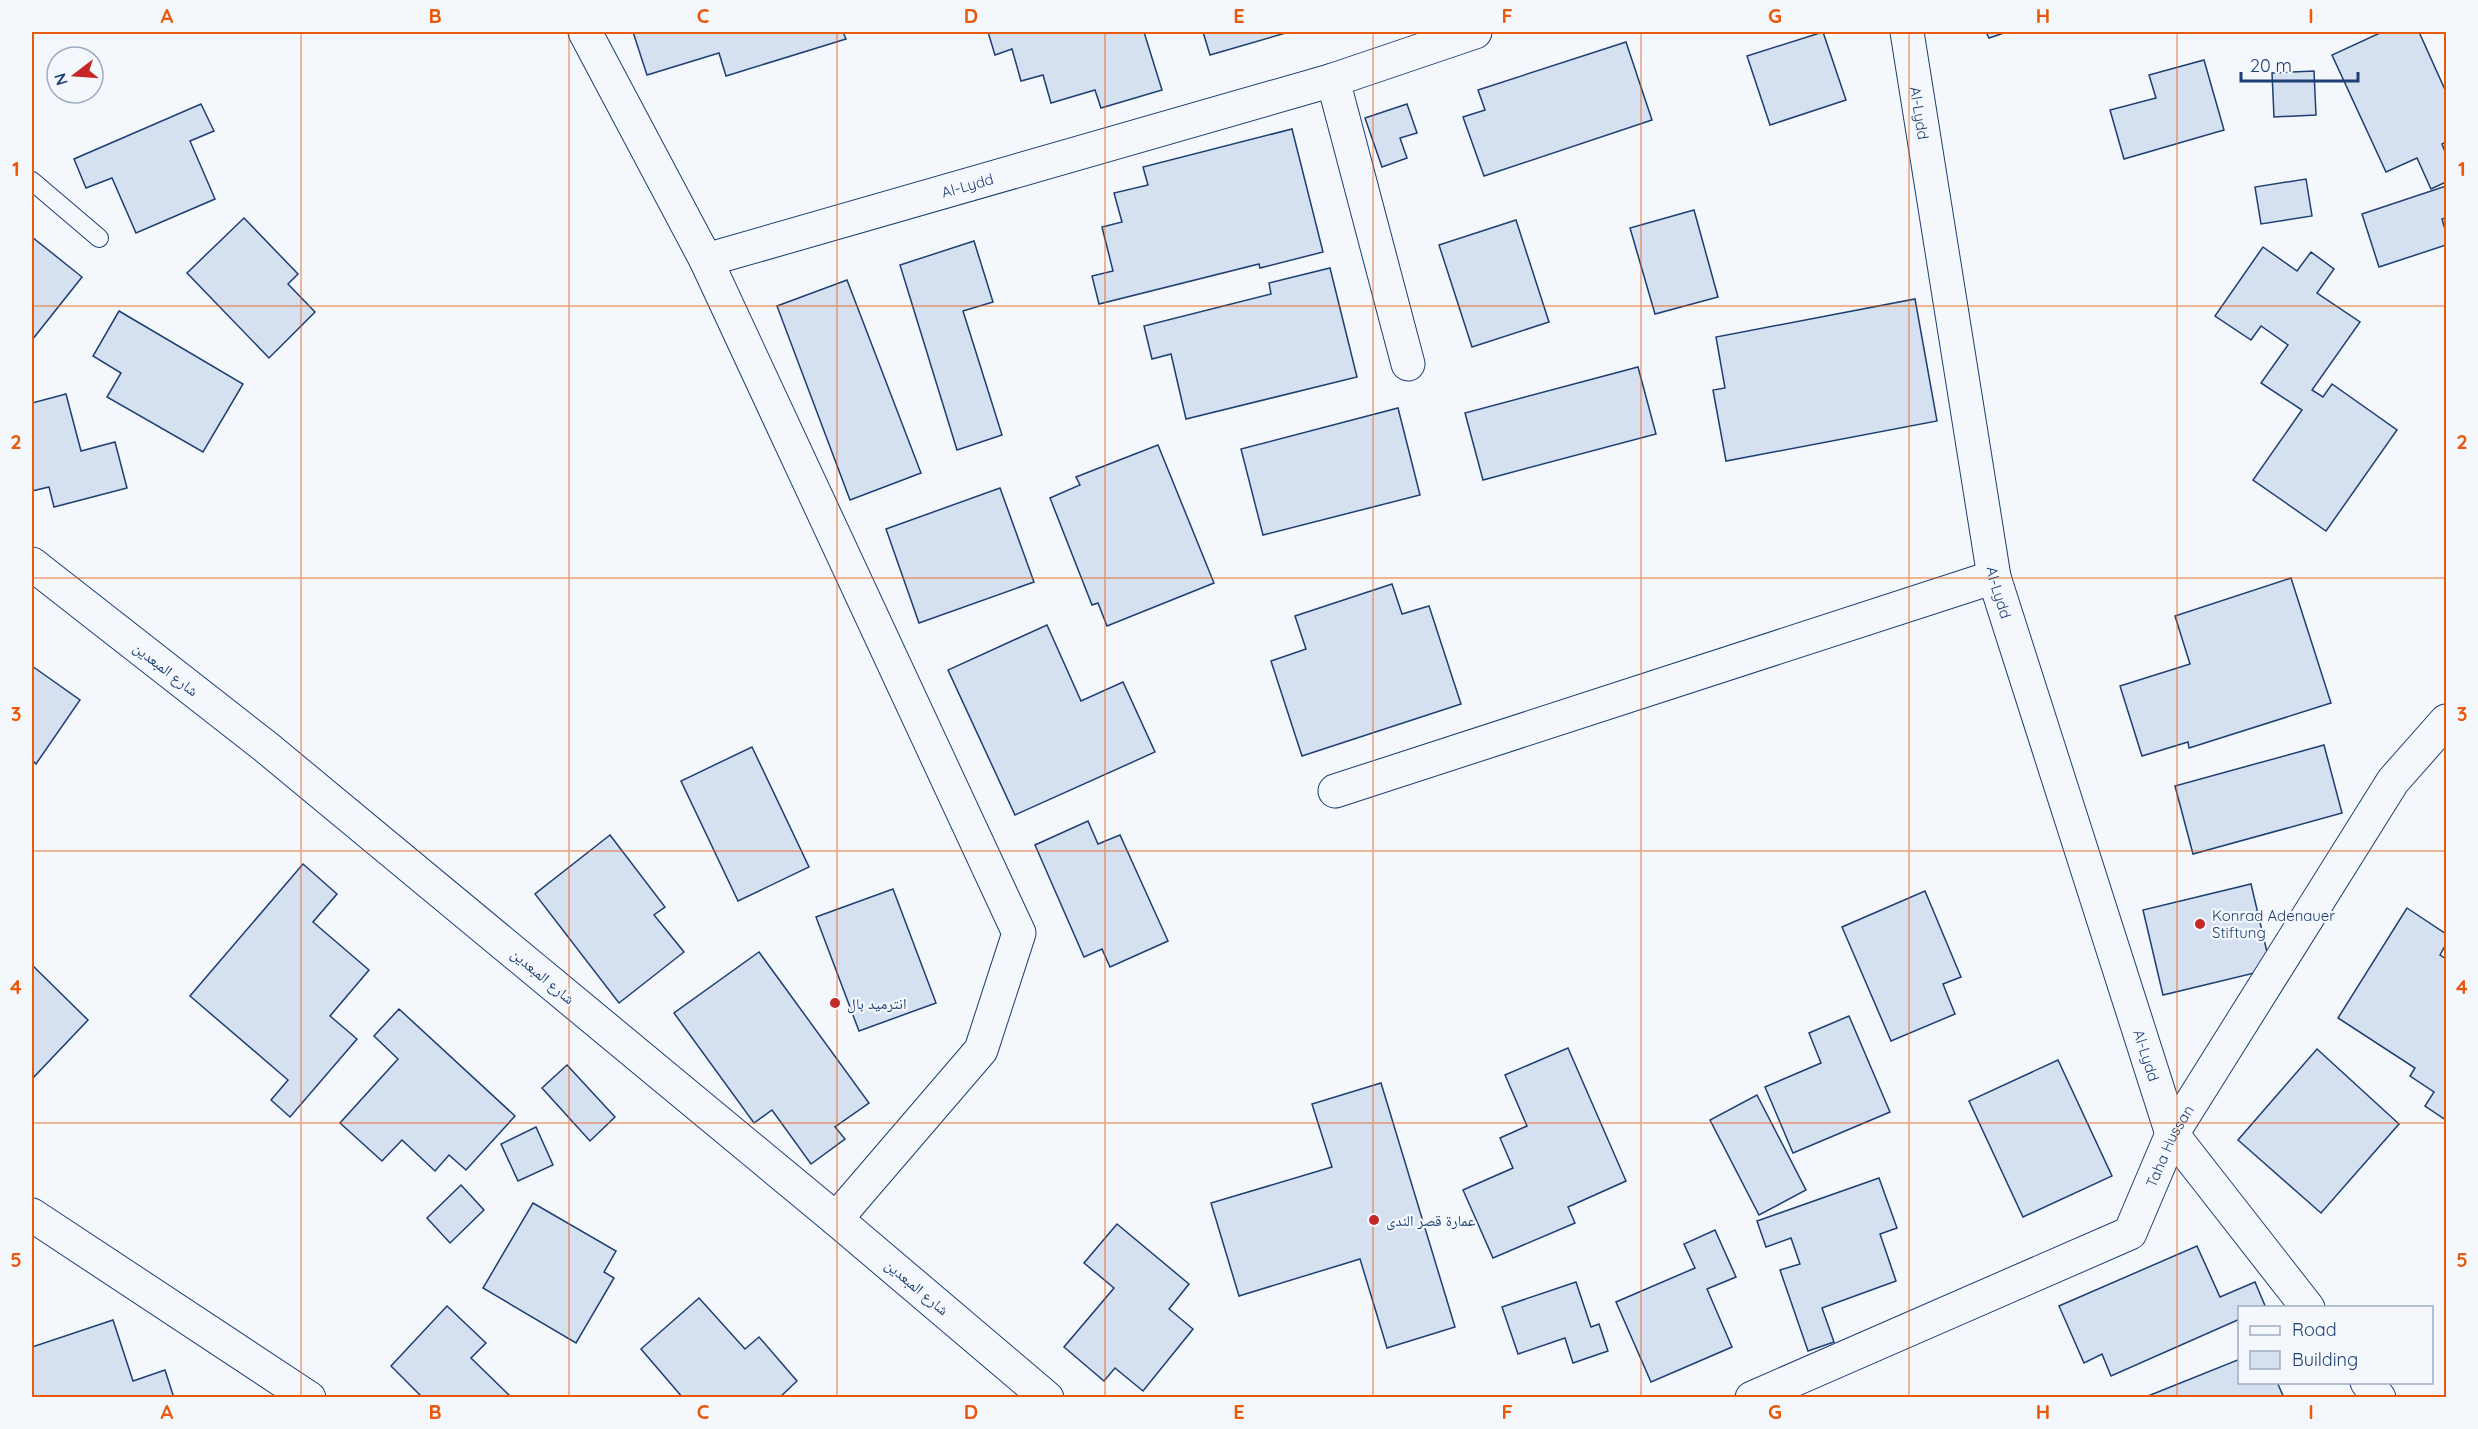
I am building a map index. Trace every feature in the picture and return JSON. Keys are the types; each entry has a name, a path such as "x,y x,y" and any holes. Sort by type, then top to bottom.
{"street":[{"path":"585,32 706,260 1019,933 981,1050 836,1219"},
{"name":"Al-Lydd","path":"706,260 1333,80 1475,32"},
{"name":"Al-Lydd","path":"1907,32 1994,577 2172,1134"},
{"path":"1333,80 1408,364"},
{"name":"شارع المبعدين","path":"32,564 266,747 836,1219 1047,1398"},
{"path":"1335,791 1994,577"},
{"name":"Taha Hussan","path":"1752,1398 2130,1233 2172,1134 2393,781 2446,721"},
{"path":"2172,1134 2306,1306"},
{"path":"32,1215 309,1398"},
{"path":"2368,1384 2379,1398"}],"lane":[{"path":"32,181 99,238"}],"building":[{"path":"633,32 843,32 846,39 726,76 719,53 647,75"},
{"path":"988,32 1144,32 1162,90 1101,108 1095,90 1051,103 1043,75 1021,81 1012,49 995,55"},
{"path":"1203,32 1289,32 1210,55"},
{"path":"1823,32 1846,100 1770,125 1747,56"},
{"path":"1986,32 2007,32 1989,38"},
{"path":"2382,32 2419,32 2446,92 2446,142 2442,144 2446,154 2446,182 2431,189 2417,158 2386,172 2332,55"},
{"path":"1626,42 1652,120 1484,176 1463,117 1485,110 1478,90"},
{"path":"2204,60 2224,130 2124,159 2110,110 2156,98 2149,75"},
{"path":"2314,71 2316,115 2274,117 2272,73"},
{"path":"201,104 214,131 190,141 215,199 136,233 112,178 86,188 74,159"},
{"path":"1407,104 1417,133 1400,138 1407,158 1382,167 1365,118"},
{"path":"1292,129 1323,252 1260,268 1259,264 1099,304 1092,276 1113,271 1102,227 1122,222 1114,193 1148,185 1143,167"},
{"path":"2306,179 2312,216 2261,224 2255,187"},
{"path":"2446,186 2446,218 2442,219 2446,233 2446,245 2379,267 2362,214"},
{"path":"1694,210 1718,297 1655,314 1630,228"},
{"path":"244,218 298,274 288,284 315,312 269,358 187,273"},
{"path":"1516,220 1549,322 1472,347 1439,245"},
{"path":"32,237 82,277 32,340"},
{"path":"974,241 993,302 963,311 1002,435 957,450 900,265"},
{"path":"2263,247 2297,271 2311,252 2334,269 2317,293 2360,322 2312,390 2323,397 2332,384 2397,430 2326,531 2253,480 2302,410 2261,383 2288,345 2261,326 2251,340 2215,316"},
{"path":"1330,268 1357,377 1186,419 1171,354 1152,359 1144,326 1271,294 1269,283"},
{"path":"847,280 921,473 850,500 777,306"},
{"path":"1915,299 1937,421 1726,461 1713,390 1725,388 1716,337"},
{"path":"119,311 243,384 203,452 107,397 121,373 93,356"},
{"path":"1638,367 1656,434 1483,480 1465,413"},
{"path":"66,394 81,451 115,442 127,488 54,507 49,487 32,491 32,403"},
{"path":"1398,408 1420,495 1263,535 1241,449"},
{"path":"1158,445 1214,583 1107,626 1098,603 1092,605 1050,498 1080,485 1076,477"},
{"path":"1000,488 1034,582 919,623 886,529"},
{"path":"2291,578 2331,703 2189,748 2188,742 2142,756 2120,686 2190,664 2175,616"},
{"path":"1392,584 1402,614 1429,606 1461,704 1302,756 1271,661 1306,649 1295,616"},
{"path":"1047,625 1081,701 1123,682 1155,752 1015,815 948,670"},
{"path":"32,666 80,700 36,764 32,760"},
{"path":"2324,745 2342,813 2193,854 2175,786"},
{"path":"752,747 809,867 738,901 681,781"},
{"path":"1088,821 1098,844 1120,835 1168,941 1110,967 1102,949 1084,957 1035,845"},
{"path":"610,835 665,907 654,915 684,952 619,1003 535,894"},
{"path":"303,864 337,894 313,922 369,970 330,1016 357,1039 290,1117 271,1100 288,1080 190,996"},
{"path":"2251,884 2271,969 2163,995 2143,910"},
{"path":"893,889 936,1003 859,1031 816,917"},
{"path":"1925,891 1961,977 1943,984 1955,1014 1891,1041 1842,927"},
{"path":"2407,908 2446,934 2446,944 2440,955 2446,959 2446,1120 2425,1106 2434,1092 2410,1076 2415,1068 2338,1018"},
{"path":"759,952 869,1103 835,1127 845,1139 811,1164 772,1110 754,1123 674,1013"},
{"path":"32,965 88,1020 32,1079"},
{"path":"399,1009 515,1116 466,1170 449,1155 435,1171 402,1140 382,1161 340,1123 398,1059 374,1036"},
{"path":"1849,1016 1890,1112 1793,1153 1765,1087 1821,1063 1809,1033"},
{"path":"1568,1048 1626,1181 1568,1207 1575,1223 1493,1258 1463,1190 1513,1168 1500,1138 1527,1126 1505,1075"},
{"path":"2317,1049 2399,1124 2321,1213 2238,1140"},
{"path":"2058,1060 2112,1176 2023,1217 1969,1101"},
{"path":"567,1065 615,1117 590,1141 542,1088"},
{"path":"1381,1083 1455,1327 1387,1348 1360,1259 1239,1296 1211,1203 1332,1167 1312,1104"},
{"path":"1757,1095 1806,1190 1759,1215 1710,1120"},
{"path":"536,1127 553,1165 518,1181 501,1144"},
{"path":"1879,1178 1897,1228 1880,1234 1896,1281 1822,1308 1834,1342 1808,1351 1780,1270 1800,1264 1791,1238 1766,1247 1757,1221"},
{"path":"461,1185 484,1210 450,1243 427,1218"},
{"path":"533,1203 616,1251 604,1272 614,1278 576,1343 483,1288"},
{"path":"1117,1224 1189,1284 1169,1309 1193,1329 1143,1391 1115,1368 1104,1381 1064,1347 1114,1288 1084,1263"},
{"path":"1715,1230 1736,1277 1707,1289 1732,1347 1651,1382 1616,1302 1695,1268 1684,1244"},
{"path":"2197,1246 2220,1297 2255,1282 2265,1306 2238,1306 2238,1320 2111,1376 2102,1354 2084,1363 2059,1306"},
{"path":"1576,1282 1591,1327 1599,1324 1608,1351 1573,1363 1565,1338 1518,1354 1502,1307"},
{"path":"699,1298 745,1349 759,1337 797,1381 779,1398 683,1398 641,1349"},
{"path":"447,1306 486,1343 471,1358 512,1398 423,1398 391,1366"},
{"path":"113,1320 133,1381 165,1370 174,1398 32,1398 32,1347"},
{"path":"2238,1360 2238,1384 2278,1384 2284,1398 2143,1398"}],"place":[{"name":"Konrad Adenauer Stiftung","path":"2200,924"},
{"name":"انترميد بال","path":"835,1003"},
{"name":"عمارة قصر الندى","path":"1374,1220"}]}
